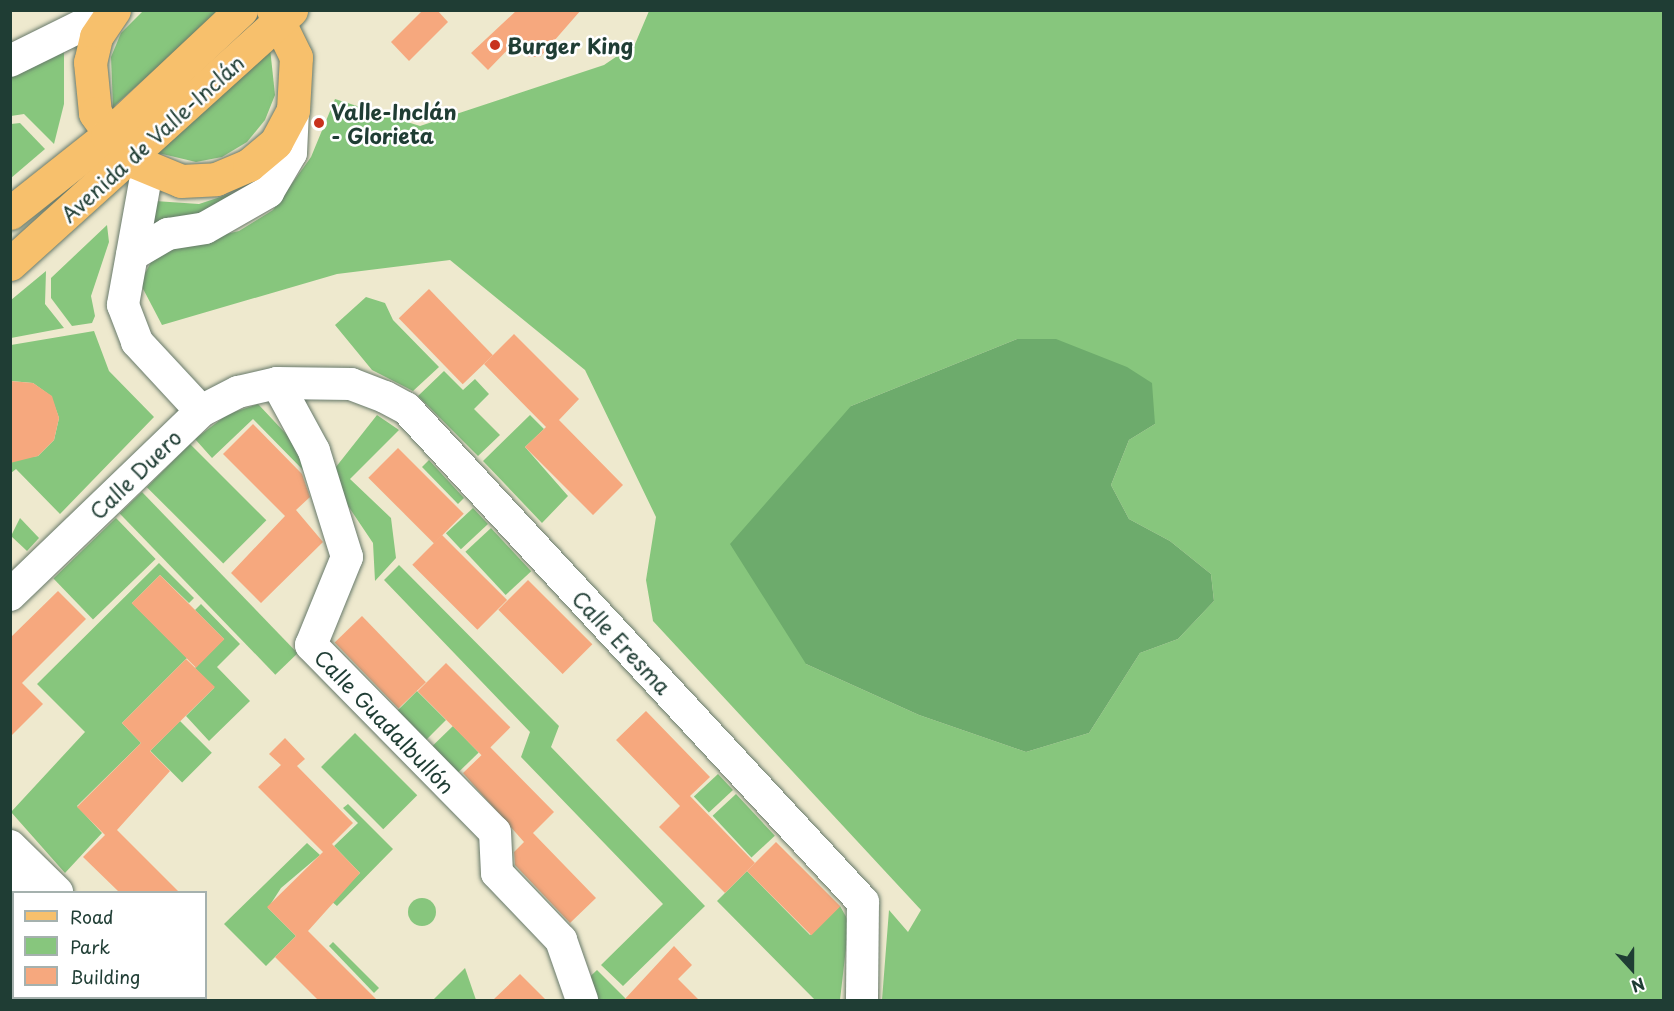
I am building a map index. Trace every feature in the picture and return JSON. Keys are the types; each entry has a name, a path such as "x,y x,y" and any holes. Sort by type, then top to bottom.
{"main road":[{"path":"113,10 96,37 90,62 89,88 127,156 181,181 227,174 249,165 276,142 293,110 296,57 282,13"},
{"name":"Avenida de Valle-Inclán","path":"10,213 127,156 241,10"},
{"name":"Avenida de Valle-Inclán","path":"10,264 282,13"}],"street":[{"path":"10,61 113,10"},
{"path":"132,255 168,234 205,228 268,192 291,153 293,110"},
{"path":"127,156 132,255 123,305 136,342 201,411"},
{"name":"Calle Duero","path":"10,595 201,411 238,392 277,383"},
{"name":"Calle Guadalbullón","path":"277,383 314,451 347,557 311,645 495,832 497,873 561,940 582,1000"},
{"name":"Calle Eresma","path":"277,383 351,384 406,408 863,902 862,1000"},
{"path":"10,846 56,891"},
{"path":"10,877 25,891"}],"green space":[{"path":"143,11 221,11 113,107 111,57 121,33"},
{"path":"649,11 1663,11 1663,1000 882,1000 889,910 908,932 921,910 653,621 646,580 656,517 585,370 450,260 337,274 162,325 140,283 151,262 166,248 239,231 273,210 311,157 335,99 420,126 604,65 635,44","holes":["1017,339 1155,424 1129,440 1111,485 1129,519 1170,541 1211,574 1214,601 1178,639 1140,653 1089,733 1026,752 919,715 806,664 851,406"]},
{"path":"270,48 275,95 265,120 247,142 222,157 196,162 154,152"},
{"path":"64,51 64,104 54,144 24,114 11,116 10,73"},
{"path":"20,123 45,149 11,178 11,124"},
{"path":"245,189 231,208 146,226 155,201 199,204"},
{"path":"107,225 109,242 91,296 95,316 92,323 72,326 51,298 51,278"},
{"path":"46,271 45,304 64,328 11,338 11,300"},
{"path":"366,297 385,303 393,320 439,367 413,391 372,370 335,325"},
{"path":"94,331 109,371 154,417 60,514 16,469 11,473 11,460 38,456 54,440 59,418 51,396 33,383 11,381 11,345"},
{"path":"1017,339 1056,339 1127,367 1152,383 1155,424 1129,440 1111,485 1129,519 1170,541 1211,574 1214,601 1178,639 1140,653 1089,733 1026,752 919,715 806,664 730,544 851,406"},
{"path":"444,371 463,390 475,379 489,394 474,409 500,435 478,456 418,396"},
{"path":"258,404 304,453 304,471 253,419 212,458 195,439 228,414"},
{"path":"377,415 399,430 350,479 391,518 396,558 375,581 373,543 336,488 332,472"},
{"path":"530,415 544,429 525,447 568,496 542,523 483,461"},
{"path":"190,444 266,520 223,564 147,487"},
{"path":"429,460 464,498 458,504 422,467"},
{"path":"142,492 298,653 275,675 120,514"},
{"path":"473,508 488,524 461,549 446,533"},
{"path":"20,518 39,538 27,551 11,536"},
{"path":"116,518 156,559 93,619 53,578"},
{"path":"491,528 531,571 506,595 465,552"},
{"path":"159,563 194,598 189,603 160,575 132,603 187,658 122,723 141,743 77,806 102,833 65,873 11,812 85,732 37,684"},
{"path":"399,565 559,726 551,747 705,906 623,986 601,965 663,904 521,757 530,732 384,580"},
{"path":"201,604 240,644 217,667 250,701 209,741 186,716 214,688 195,668 224,639 195,610"},
{"path":"417,691 446,720 420,746 391,717"},
{"path":"180,721 212,753 182,783 150,751"},
{"path":"453,726 479,753 451,779 426,752"},
{"path":"355,733 417,795 383,829 321,767"},
{"path":"718,774 733,790 709,813 694,797"},
{"path":"736,794 775,836 751,858 713,816"},
{"path":"348,804 393,849 337,906 331,901 360,873 334,846 358,823 343,808"},
{"path":"307,843 320,855 281,888 268,908 296,936 266,966 224,924"},
{"path":"747,871 810,935 840,906 849,922 840,1000 815,1000 717,901"},
{"path":"422,898 432,902 436,912 432,922 422,926 412,922 408,912 412,902"},
{"path":"333,942 379,988 374,993 329,946"},
{"path":"465,968 476,1000 434,999"},
{"path":"597,970 627,1000 596,1000 581,985"}],"building":[{"path":"423,10 437,10 448,22 409,61 391,42"},
{"path":"517,10 581,10 540,57 528,57 514,43 488,70 471,53"},
{"path":"429,289 493,355 463,384 399,318"},
{"path":"514,334 579,399 559,420 623,485 593,515 525,447 546,427 484,364"},
{"path":"10,381 33,383 52,396 59,418 54,440 38,456 10,463"},
{"path":"253,424 302,474 310,497 296,510 323,542 261,603 231,573 285,516 223,454"},
{"path":"398,448 464,514 434,543 368,478"},
{"path":"442,535 507,600 477,630 412,565"},
{"path":"160,575 224,639 196,668 132,603"},
{"path":"528,580 592,644 563,674 498,610"},
{"path":"58,591 86,619 22,683 43,704 10,737 10,638"},
{"path":"362,616 426,682 399,709 335,642"},
{"path":"186,659 215,687 150,751 170,771 117,830 178,891 118,891 83,857 105,835 77,807 141,743 122,723"},
{"path":"446,663 510,727 482,756 418,691"},
{"path":"646,711 710,777 690,796 755,863 725,893 659,827 680,806 616,740"},
{"path":"285,738 305,759 297,766 353,823 332,844 360,873 308,931 377,1000 318,1000 275,957 296,936 267,907 323,852 258,787 281,765 269,754"},
{"path":"490,747 554,812 533,833 596,898 570,923 515,865 514,852 524,842 463,773"},
{"path":"776,842 840,906 811,935 747,871"},
{"path":"674,946 692,965 678,979 699,1000 624,1000"},
{"path":"520,974 546,1000 493,1000"}],"place":[{"name":"Burger King","path":"495,45"},
{"name":"Valle-Inclán - Glorieta","path":"319,123"}]}
